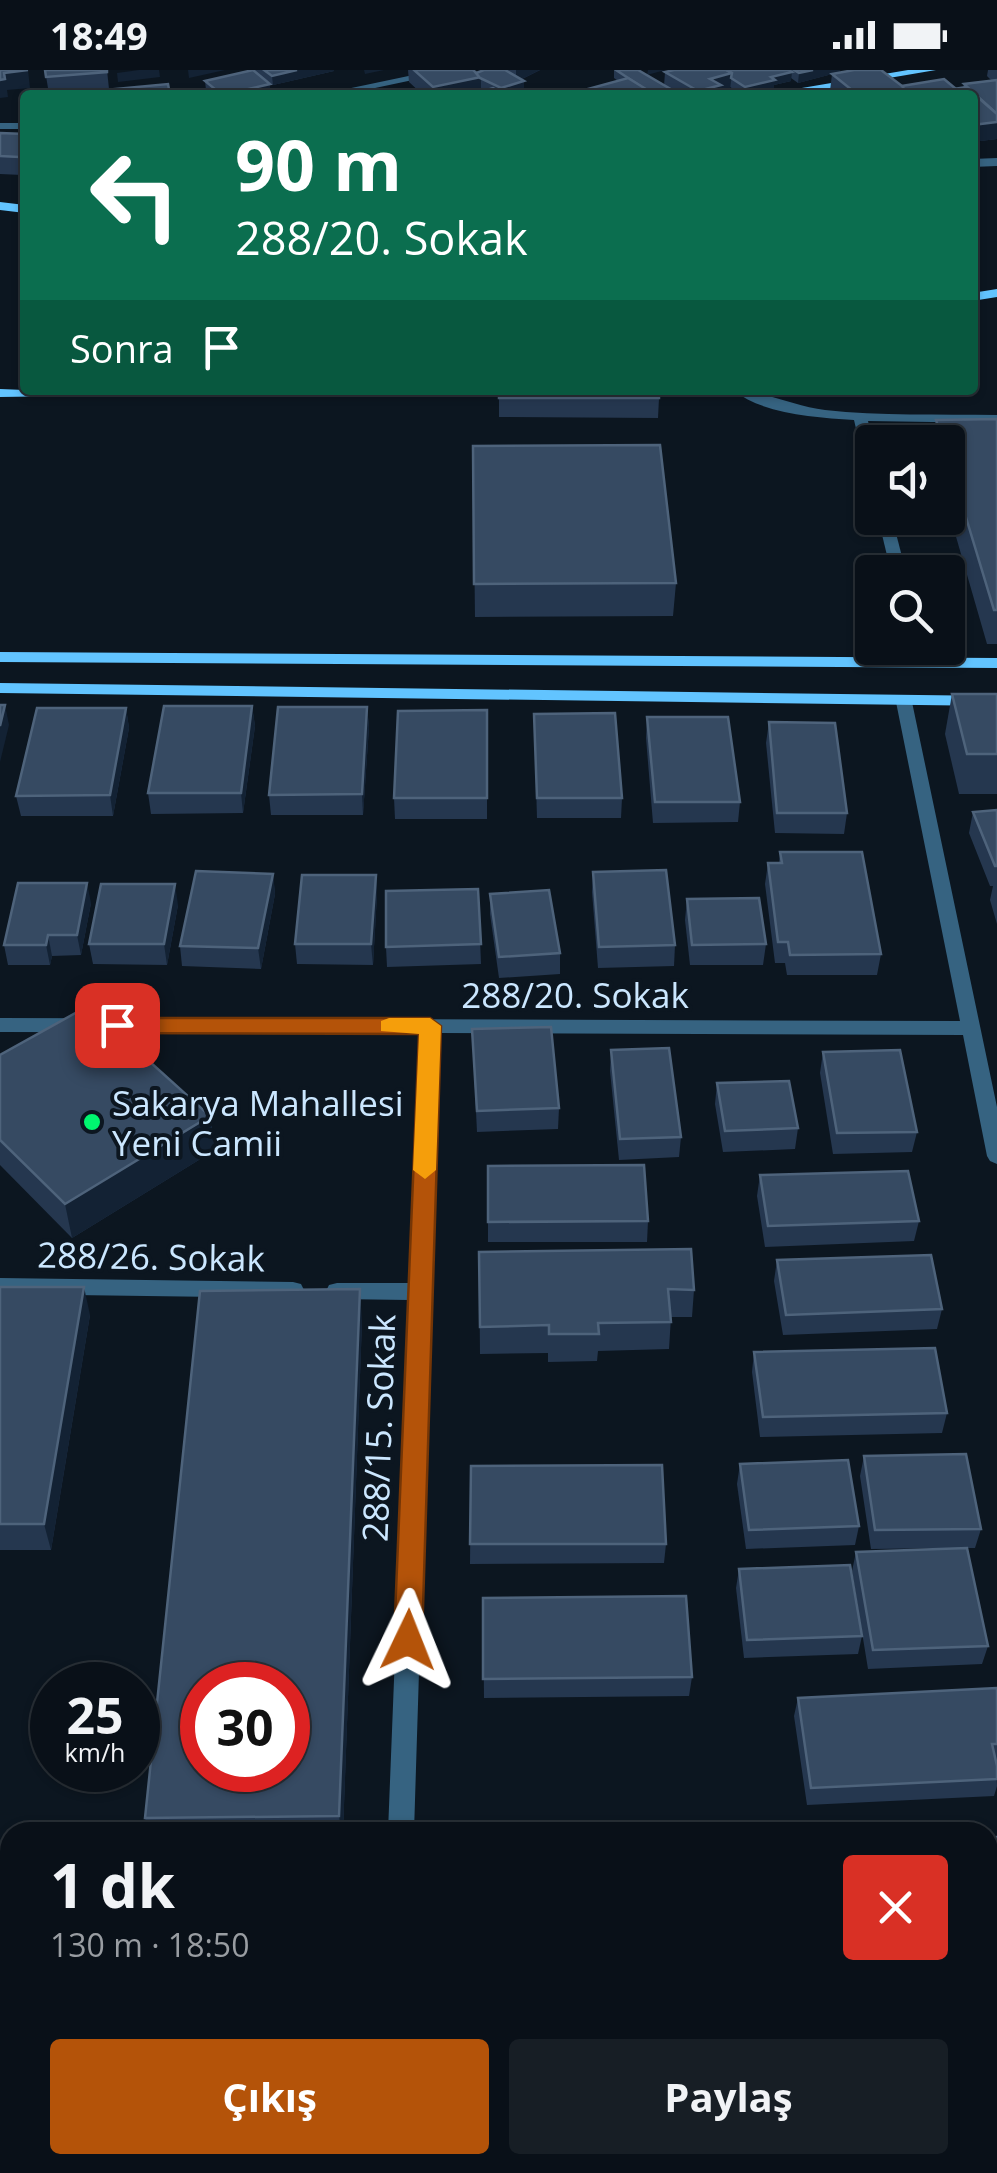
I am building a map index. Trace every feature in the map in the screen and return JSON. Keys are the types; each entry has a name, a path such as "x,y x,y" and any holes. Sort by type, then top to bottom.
{"street":[{"path":"352,70 368,90"},
{"path":"378,90 454,70"},
{"path":"876,70 888,78"},
{"path":"803,90 930,70"},
{"path":"748,395 794,411 997,420"},
{"path":"860,414 862,425"},
{"path":"0,657 855,655"},
{"path":"965,660 997,663"},
{"path":"0,688 997,702"},
{"path":"904,702 997,1156"},
{"name":"288/20. Sokak","path":"0,1025 970,1028"},
{"name":"288/15. Sokak","path":"401,1822 430,1026"},
{"name":"288/26. Sokak","path":"0,1286 420,1292"}],"building":[{"path":"0,70 28,70 4,73 5,79 0,80"},
{"path":"45,70 107,70 107,72 46,77"},
{"path":"253,70 270,84 244,90 216,90 205,81"},
{"path":"264,70 297,70 272,76"},
{"path":"414,70 473,70 481,77 433,87"},
{"path":"505,70 524,81 501,88 476,73"},
{"path":"616,70 638,70 672,90 646,90"},
{"path":"726,70 789,70 792,72 745,87"},
{"path":"881,70 906,89 852,90 832,74"},
{"path":"665,72 732,73 710,79 721,85 696,90"},
{"path":"628,78 648,90 584,90"},
{"path":"944,79 956,89 905,90 902,86"},
{"path":"997,80 997,114 978,97 978,90 964,84"},
{"path":"168,84 169,90 105,90"},
{"path":"978,97 997,114 997,122 978,124"},
{"path":"0,133 20,134 19,157 0,156"},
{"path":"499,395 659,395 659,398"},
{"path":"997,419 997,610 965,514 965,425 938,425 936,420"},
{"path":"660,445 676,583 474,584 473,446"},
{"path":"952,694 997,694 997,754 967,754"},
{"path":"164,706 252,706 241,793 148,793"},
{"path":"278,707 367,707 362,794 269,795"},
{"path":"37,708 126,708 110,795 16,796"},
{"path":"487,710 487,798 394,798 398,711"},
{"path":"615,713 622,798 537,798 534,714"},
{"path":"647,717 728,717 740,802 655,802"},
{"path":"769,722 835,723 847,813 777,813"},
{"path":"997,810 997,866 995,866 973,812"},
{"path":"780,852 862,852 881,954 790,955 788,942 778,942 768,863 782,863"},
{"path":"666,870 675,945 599,947 593,872"},
{"path":"196,871 273,874 258,948 180,946"},
{"path":"302,875 376,875 371,944 295,944"},
{"path":"18,883 87,883 77,935 48,935 46,945 4,945"},
{"path":"101,884 175,884 164,944 89,944"},
{"path":"478,889 481,944 386,947 386,891"},
{"path":"549,890 560,953 499,957 490,894"},
{"path":"759,898 766,944 692,945 687,899"},
{"name":"Sakarya Mahallesi Yeni Camii","path":"88,1006 210,1116 65,1204 0,1140 0,1055"},
{"path":"551,1027 559,1108 477,1111 472,1029"},
{"path":"669,1048 681,1137 620,1139 611,1050"},
{"path":"900,1050 917,1132 837,1133 823,1052"},
{"path":"789,1081 798,1128 725,1131 717,1083"},
{"path":"644,1165 648,1221 488,1222 488,1166"},
{"path":"908,1171 919,1221 768,1226 760,1175"},
{"path":"691,1249 694,1290 668,1289 671,1322 598,1323 599,1334 549,1334 549,1325 480,1327 479,1252"},
{"path":"931,1255 942,1309 786,1315 777,1260"},
{"path":"0,1287 84,1287 44,1524 0,1524"},
{"path":"360,1289 339,1816 145,1818 148,1792 160,1792 160,1674 200,1291"},
{"path":"935,1348 947,1413 763,1417 754,1352"},
{"path":"966,1454 981,1529 875,1530 864,1456"},
{"path":"848,1460 859,1526 749,1530 740,1464"},
{"path":"662,1465 666,1544 470,1544 471,1466"},
{"path":"967,1548 988,1646 873,1650 856,1552"},
{"path":"850,1565 862,1636 747,1640 739,1569"},
{"path":"686,1596 692,1677 483,1679 483,1598"},
{"path":"997,1688 997,1744 992,1744 997,1779 811,1788 798,1698"}],"slow traffic":[{"path":"389,1026 430,1026 425,1170"}],"place":[{"name":"Sakarya Mahallesi Yeni Camii","path":"92,1122"}],"route":[{"path":"117,1025 430,1026 408,1640"}]}
